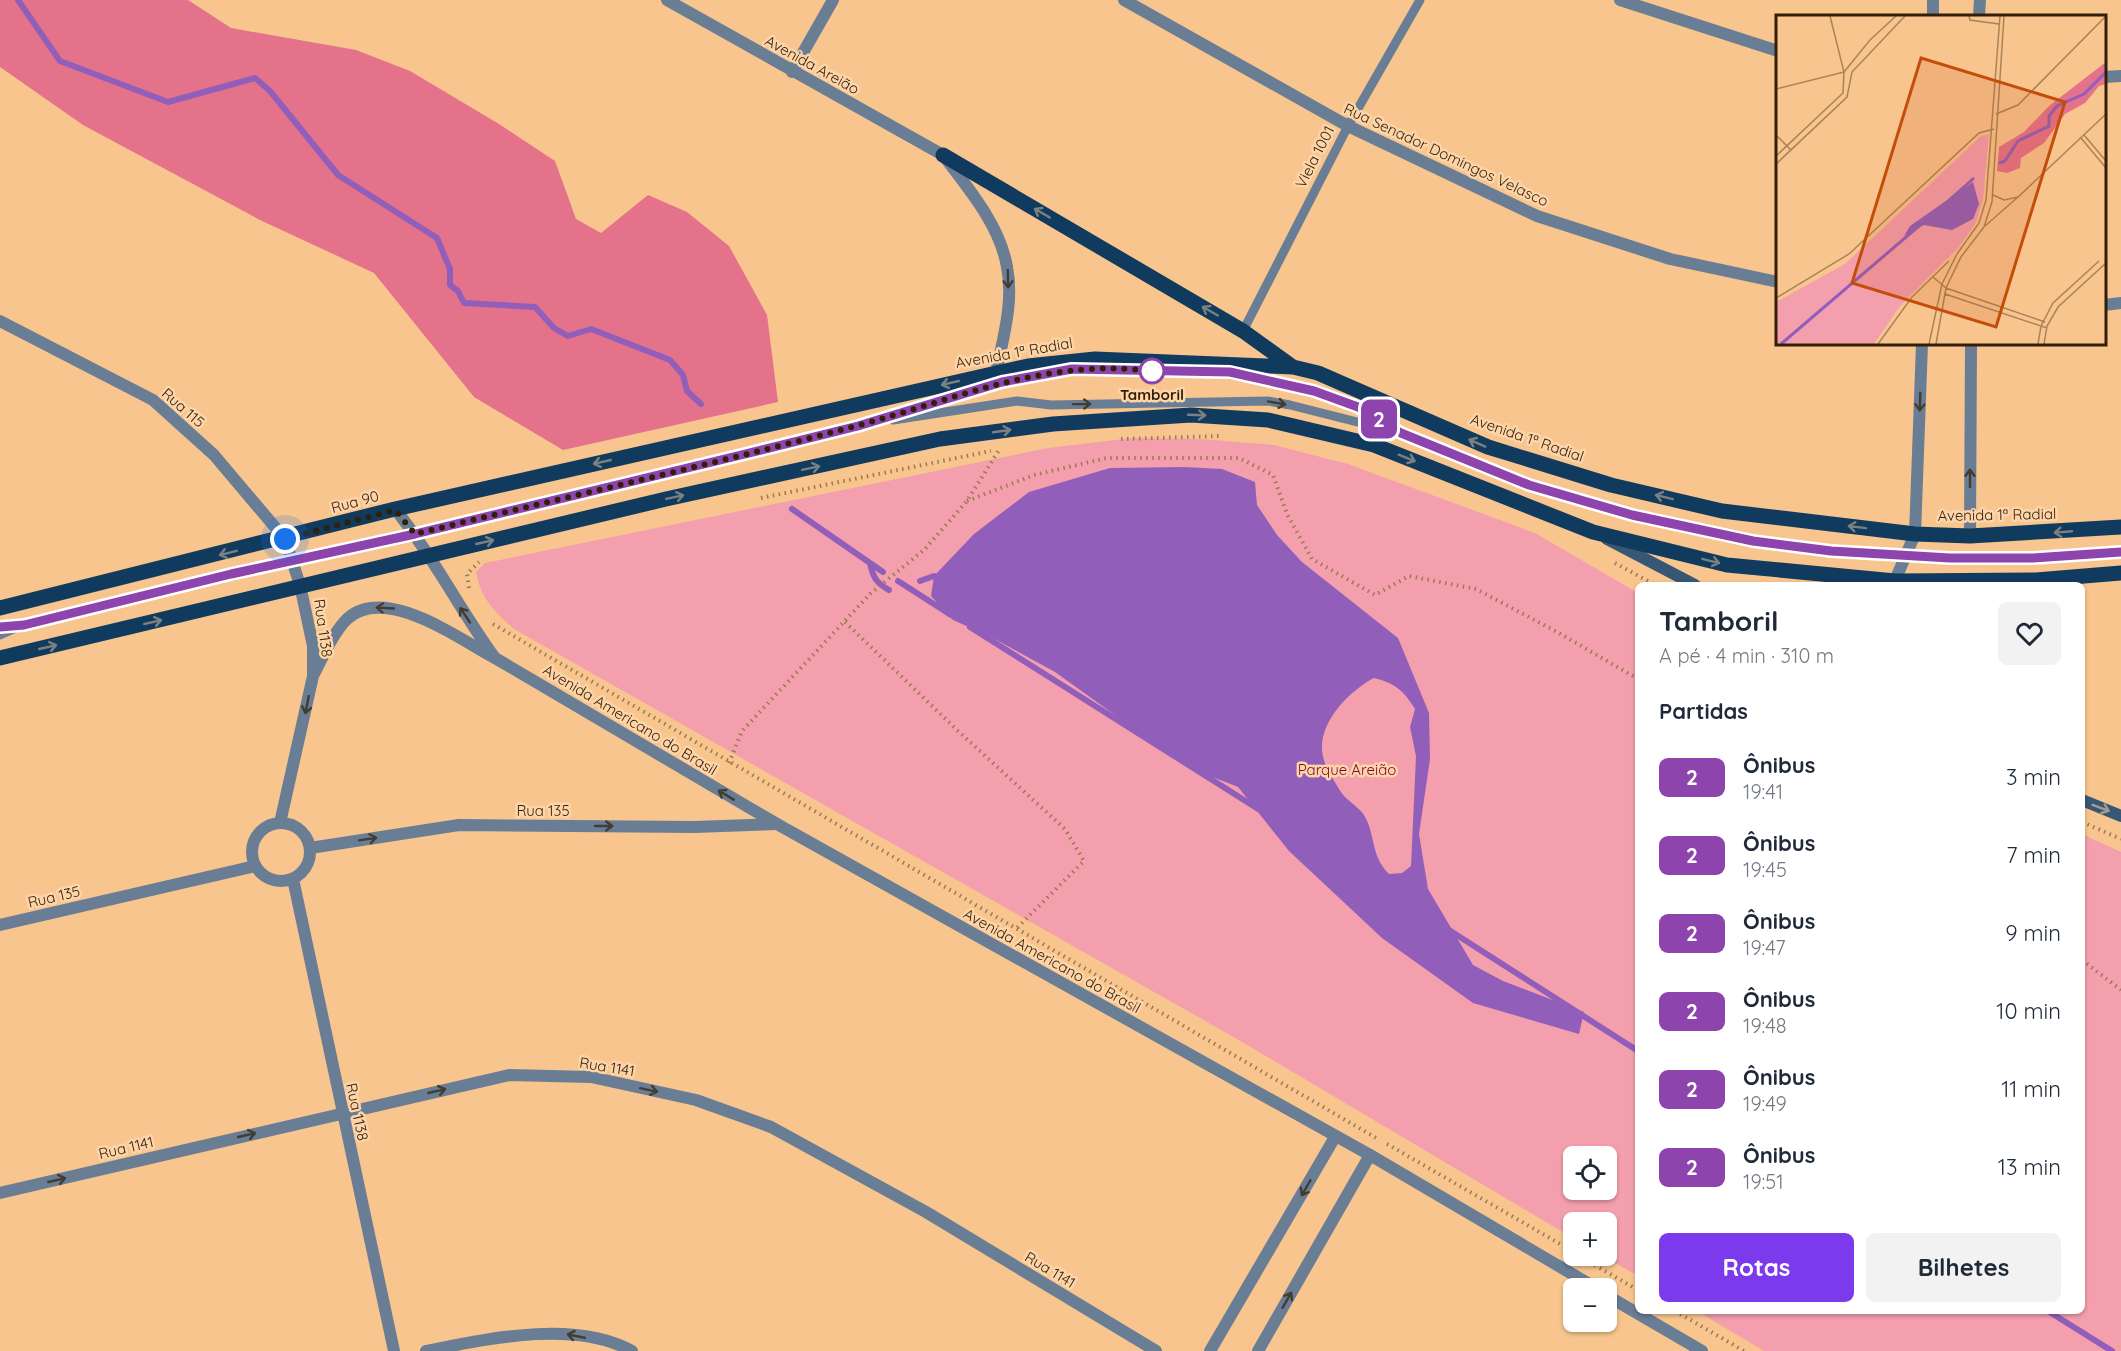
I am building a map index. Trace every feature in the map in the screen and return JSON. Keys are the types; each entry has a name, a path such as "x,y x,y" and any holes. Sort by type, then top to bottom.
{"main road":[{"path":"943,155 1243,331 1293,368"},
{"name":"Avenida 1ª Radial","path":"720,435 1050,363 1095,359 1293,368 1318,373 1488,447 1611,484 1722,511 1915,534 1970,536 2121,527"},
{"path":"0,658 428,555 940,439 1053,424 1191,415 1268,420 1374,445 1593,532 1689,582"},
{"name":"Rua 90","path":"0,608 395,510 720,435"},
{"path":"1593,532 1727,565 1885,582"},
{"path":"1941,582 2036,580 2121,573"},
{"path":"2085,801 2121,816"}],"street":[{"name":"Avenida Areião","path":"667,0 943,155"},
{"path":"792,72 833,0"},
{"name":"Rua Senador Domingos Velasco","path":"1124,0 1348,126 1537,216 1670,259 1776,282"},
{"path":"1620,0 1776,50"},
{"path":"1979,15 1980,0"},
{"path":"2106,77 2121,76"},
{"path":"943,155 973,195 995,232 1007,267 1008,311 996,373"},
{"path":"2106,305 2121,303"},
{"name":"Rua 115","path":"0,321 153,400 214,455 285,539"},
{"path":"1894,582 1915,534 1922,345"},
{"path":"1970,536 1971,345"},
{"name":"Avenida Americano do Brasil","path":"395,510 415,534 464,615 495,658"},
{"name":"Rua 1138","path":"280,823 313,676 313,646 300,585 285,539"},
{"name":"Avenida Americano do Brasil","path":"347,619 364,609 382,607 401,610 495,658 777,824 1370,1155 1579,1278"},
{"name":"Rua 1138","path":"313,676 347,619"},
{"path":"280,823 300,830 310,848 310,858 302,873 293,879 273,880 264,876 255,866 252,853 255,840 270,825 280,823"},
{"name":"Rua 135","path":"310,848 459,825 695,827 777,824"},
{"name":"Rua 135","path":"0,925 255,866"},
{"name":"Rua 1138","path":"293,879 394,1351"},
{"name":"Rua 1141","path":"0,1193 508,1075 591,1077 696,1100 771,1126 926,1212 1156,1351"},
{"path":"1210,1351 1335,1137"},
{"path":"1258,1351 1370,1155"},
{"path":"1617,1301 1635,1312"},
{"path":"1639,1314 1702,1351"},
{"path":"426,1351 491,1338 560,1333 621,1345 632,1351"}],"lane":[{"name":"Viela 1001","path":"1243,331 1348,126 1419,0"},
{"path":"0,627 24,625 415,534 858,426 1002,382 1072,369 1230,372 1314,391 1358,407 1401,433"},
{"path":"858,426 1017,401 1051,405 1268,401 1401,433 1529,485 1632,515 1753,541 1831,551 1905,556 2033,558 2121,552"},
{"path":"0,635 24,625"}],"path":[{"path":"1109,439 1223,436"},
{"path":"753,500 1010,448"},
{"path":"729,763 742,731 870,594 925,549 967,501 999,450"},
{"path":"967,501 1034,475 1107,458 1239,458 1273,475 1287,514 1312,559 1376,595 1394,587 1409,576 1476,589 1559,633 1635,677"},
{"path":"470,591 467,574 485,558"},
{"path":"1606,558 1650,582"},
{"path":"490,622 497,629 1563,1246"},
{"path":"845,622 1065,829 1084,861 1016,929"},
{"path":"2085,823 2121,839"},
{"path":"2085,962 2121,990"},
{"path":"1596,1266 1635,1288"},
{"path":"1680,1314 1744,1351"}],"green space":[{"name":"Parque Areião","path":"1132,438 1201,439 1274,445 1348,464 1535,533 1635,591 1635,1274 1617,1264 1617,1212 1563,1212 1563,1232 1237,1039 514,629 489,604 481,590 476,572 485,563 1048,448"},
{"path":"2085,835 2121,852 2121,1351 1764,1351 1702,1314 2085,1314"}],"shaded area":[{"path":"0,0 188,0 231,28 356,50 410,71 499,124 555,161 576,219 601,233 648,195 687,212 729,246 767,315 778,402 563,450 474,397 374,273 260,220 83,125 0,67"},
{"path":"1110,468 1222,469 1255,482 1257,505 1277,535 1302,562 1398,638 1429,713 1430,759 1419,834 1428,889 1473,965 1503,981 1584,1012 1579,1034 1473,1003 1382,938 1289,851 1238,787 1210,776 1165,751 1055,672 991,637 953,620 931,596 934,576 974,534 1029,492","holes":["1374,678 1388,682 1398,689 1415,709 1410,727 1416,756 1411,866 1402,873 1389,874 1383,867 1376,852 1368,822 1359,809 1341,792 1326,766 1322,750 1326,728 1339,707 1356,690"]}],"waterway":[{"path":"18,0 60,61 168,102 255,78 270,91 338,175 437,238 450,269 450,285 458,291 464,303 535,307 554,328 568,336 591,329 670,360 683,375 687,391 701,404"},
{"path":"792,509 870,563 876,579 889,590"},
{"path":"870,563 883,572"},
{"path":"920,581 934,576"},
{"path":"898,581 951,615"},
{"path":"970,627 1263,812"},
{"path":"1449,930 1635,1049"},
{"path":"2053,1314 2112,1351"}],"bus line":[{"name":"2","path":"0,627 24,625 231,574 415,534 858,426 1002,382 1072,369 1230,372 1314,391 1358,407 1401,433 1529,485 1632,515 1753,541 1831,551 1950,558 2033,558 2121,552"}],"place":[{"name":"Tamboril","path":"1152,371"}],"route":[{"path":"285,539 395,510 415,534 858,426 1002,382 1047,372 1072,369 1152,371"}]}
